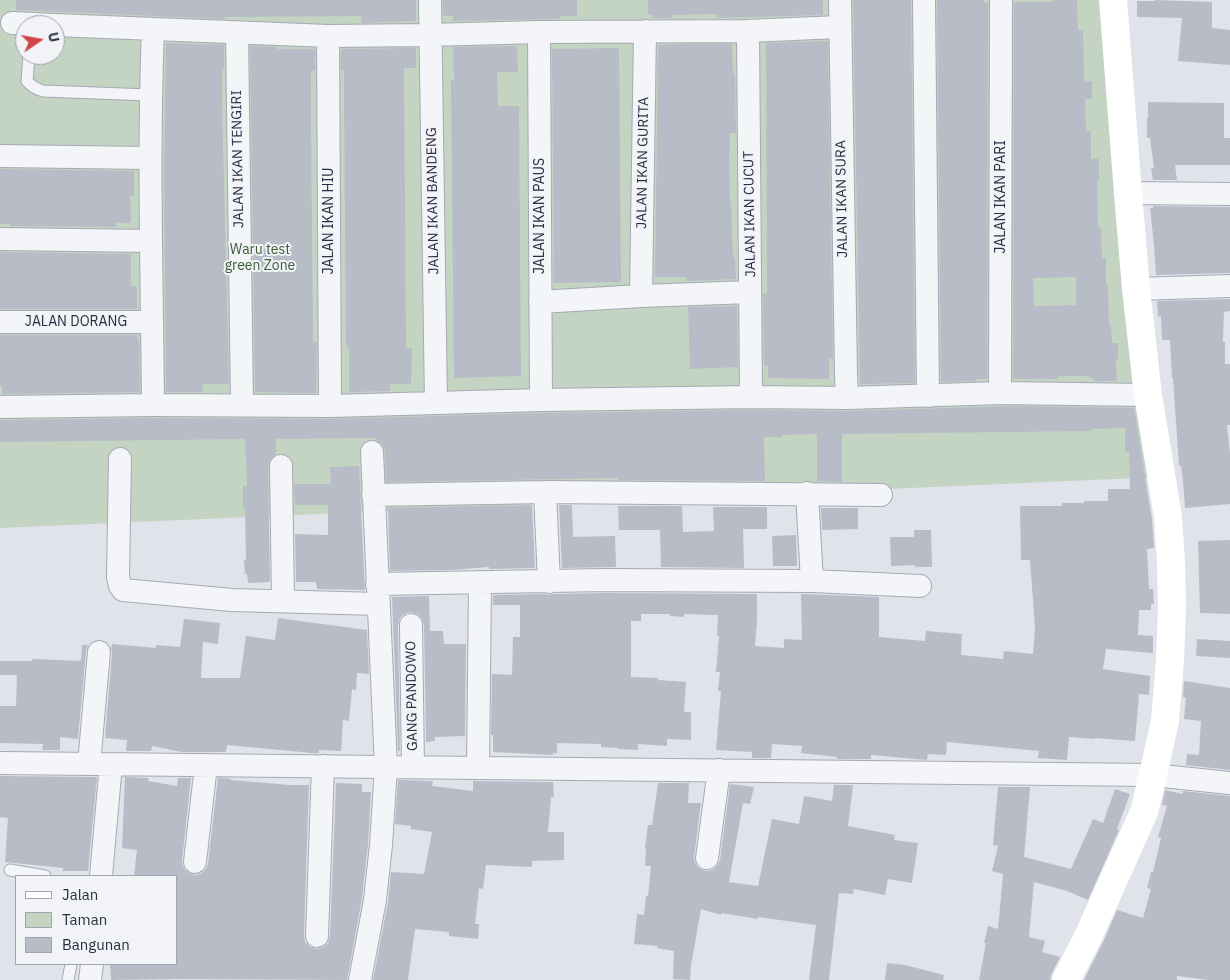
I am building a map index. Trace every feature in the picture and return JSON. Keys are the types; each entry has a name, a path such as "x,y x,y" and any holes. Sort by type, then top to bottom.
{"street":[{"name":"JALAN IKAN BANDENG","path":"430,0 429,35 436,402"},
{"name":"JALAN IKAN SURA","path":"840,0 847,398"},
{"path":"924,0 928,396"},
{"name":"JALAN IKAN PARI","path":"1000,393 1001,0"},
{"path":"1066,980 1088,937 1144,812 1164,721 1170,661 1172,606 1168,517 1148,395 1136,289 1113,0"},
{"path":"65,26 328,36 748,31 839,27"},
{"path":"153,30 150,96 153,405"},
{"name":"JALAN IKAN GURITA","path":"641,296 645,31"},
{"name":"JALAN IKAN CUCUT","path":"748,31 751,397"},
{"name":"JALAN IKAN TENGIRI","path":"237,32 242,405"},
{"name":"JALAN IKAN PAUS","path":"539,32 541,400"},
{"name":"JALAN IKAN HIU","path":"328,36 330,406"},
{"path":"0,156 150,158"},
{"path":"1128,193 1230,194"},
{"path":"0,239 151,241"},
{"path":"1136,289 1230,286"},
{"path":"540,302 750,292"},
{"name":"JALAN DORANG","path":"0,322 152,322"},
{"path":"0,407 153,405 330,406 541,400 751,397 847,398 1000,393 1148,395"},
{"path":"360,980 374,900 381,844 386,767 372,452"},
{"path":"120,459 118,577 123,590 232,600 283,601 378,594 480,582 605,580 812,581 920,586"},
{"path":"281,466 283,601"},
{"path":"373,495 545,492 881,495"},
{"path":"545,492 549,582"},
{"path":"807,494 812,581"},
{"path":"478,768 480,582"},
{"name":"GANG PANDOWO","path":"411,626 413,767"},
{"path":"88,764 100,652"},
{"path":"0,763 1153,775 1230,783"},
{"path":"101,875 111,764"},
{"path":"194,862 206,766"},
{"path":"317,936 323,766"},
{"path":"707,858 719,770"},
{"path":"90,980 92,965"}],"lane":[{"path":"28,65 27,81 30,86 43,91 150,96"},
{"path":"10,870 39,875"},
{"path":"68,980 71,965"}],"green space":[{"name":"Waru test green Zone","path":"0,0 1113,0 1161,477 0,528"}],"building":[{"path":"16,0 416,0 416,21 362,23 361,16 225,17 225,19 16,10"},
{"path":"443,0 577,0 577,16 560,16 560,19 453,21 453,16 443,16"},
{"path":"648,0 823,0 823,15 717,18 717,14 672,15 672,18 653,18 653,15 648,15"},
{"path":"853,0 911,0 915,383 860,384"},
{"path":"937,0 984,0 984,3 988,2 987,379 976,379 976,381 941,382"},
{"path":"1053,0 1077,0 1078,30 1083,30 1084,82 1092,81 1092,99 1085,99 1086,131 1091,131 1091,159 1099,159 1099,181 1097,181 1098,228 1101,228 1102,258 1106,258 1109,326 1111,325 1112,343 1118,343 1118,359 1116,359 1117,381 1093,381 1093,378 1089,378 1089,376 1058,376 1058,379 1013,379 1014,2 1053,2","holes":["1076,277 1076,305 1034,306 1033,278"]},
{"path":"1137,1 1212,2 1212,28 1230,30 1230,65 1178,61 1182,18 1137,17"},
{"path":"828,41 833,358 829,358 829,379 768,378 768,366 764,366 763,294 767,293 766,43"},
{"path":"166,43 224,45 222,102 229,384 202,384 203,392 166,392 164,171"},
{"path":"732,44 733,74 735,74 736,133 730,133 729,151 733,257 735,257 736,279 687,281 686,277 655,277 658,45"},
{"path":"250,46 277,47 277,49 315,49 315,71 311,71 311,122 313,342 317,342 316,393 255,392"},
{"path":"517,46 518,72 497,72 498,106 519,106 521,376 454,378 451,80 454,80 453,47"},
{"path":"416,48 416,68 404,68 406,348 412,348 411,384 390,384 390,391 349,392 349,347 346,347 344,70 341,70 341,49"},
{"path":"619,48 621,282 554,283 552,49"},
{"path":"1148,102 1224,103 1224,138 1230,138 1230,165 1175,165 1177,180 1153,180 1151,169 1154,168 1150,138 1147,138"},
{"path":"0,169 134,171 134,196 130,196 131,223 116,223 116,227 10,226 10,224 0,224"},
{"path":"1153,206 1230,207 1230,273 1156,275 1150,208 1153,208"},
{"path":"0,252 131,254 131,286 137,286 137,309 0,309"},
{"path":"1230,299 1230,311 1224,312 1223,342 1225,342 1225,364 1230,364 1230,425 1227,425 1230,454 1230,504 1185,508 1181,466 1179,466 1170,340 1162,340 1161,316 1158,317 1157,301"},
{"path":"737,306 738,367 690,369 688,307"},
{"path":"0,335 137,335 139,341 140,392 2,394 2,386 0,386"},
{"path":"1015,406 1134,408 1152,519 1154,548 1147,549 1149,589 1153,589 1154,604 1151,604 1151,610 1139,610 1138,635 1153,636 1153,653 1106,649 1103,669 1150,676 1149,695 1139,694 1135,741 1069,737 1067,760 1038,758 1039,751 947,742 946,755 928,754 927,760 871,755 871,759 837,759 837,757 801,753 802,746 772,744 771,758 752,758 752,752 716,750 721,691 718,691 720,672 716,672 719,636 717,636 718,615 684,614 684,617 670,616 670,614 641,614 641,621 631,621 631,677 686,682 684,712 691,712 691,740 667,739 667,746 638,744 638,750 601,747 601,744 557,743 557,753 553,753 553,755 493,752 493,735 491,735 492,674 512,675 513,637 520,637 520,605 493,605 493,595 605,593 757,594 755,646 784,648 784,639 802,640 801,594 879,597 879,637 925,641 926,631 962,634 961,655 1003,659 1004,651 1033,654 1035,628 1030,560 1021,560 1020,506 1062,506 1062,503 1108,501 1108,489 1130,489 1129,452 1125,452 1125,428 1091,429 1091,431 842,434 842,482 817,481 817,434 764,437 765,481 618,480 617,478 386,482 385,451 383,445 376,438 276,439 276,454 270,459 268,466 270,582 248,583 244,560 246,560 243,486 247,486 245,439 0,442 0,420 153,418 330,419 541,413 751,410 847,411"},
{"path":"359,466 365,590 317,589 316,582 296,582 295,534 328,535 328,505 295,505 294,484 331,484 330,467"},
{"path":"532,505 535,568 489,569 489,567 390,571 388,508"},
{"path":"559,505 572,505 573,537 615,536 616,567 562,568"},
{"path":"618,506 682,506 683,532 714,531 713,507 767,507 767,529 743,529 744,568 661,567 660,530 619,530"},
{"path":"821,508 858,508 858,529 822,530"},
{"path":"914,530 931,530 932,567 915,567 915,565 891,566 890,537 914,537"},
{"path":"796,535 797,566 773,566 772,536"},
{"path":"1230,540 1230,614 1200,613 1198,541"},
{"path":"429,596 430,631 443,631 444,644 466,644 465,736 435,737 435,741 426,742 424,625 418,614 410,612 400,618 398,625 400,751 398,751 392,597"},
{"path":"278,618 367,630 369,674 357,673 356,690 352,689 349,721 343,720 341,751 319,750 319,753 312,753 227,745 226,752 182,752 152,746 151,751 126,751 127,740 105,738 112,644 156,648 156,645 180,647 184,619 220,623 218,644 203,642 201,678 240,678 246,636 275,640"},
{"path":"1197,639 1230,641 1230,658 1196,656"},
{"path":"82,645 88,645 78,739 60,737 60,750 42,750 43,744 0,743 0,706 16,706 17,675 0,675 0,661 32,661 32,659 81,661"},
{"path":"1184,681 1230,688 1230,770 1186,765 1187,754 1199,755 1201,721 1184,719 1186,698 1183,697"},
{"path":"0,776 97,777 88,871 63,871 63,868 5,862 8,818 0,817"},
{"path":"125,777 149,778 148,781 177,786 178,778 191,778 182,861 183,867 187,872 194,875 201,874 208,864 218,778 290,785 308,785 309,783 304,936 305,942 310,947 317,949 324,947 328,943 330,936 336,783 362,784 362,792 371,792 368,844 362,898 347,980 111,980 110,965 178,965 178,875 134,875 137,850 122,848"},
{"path":"398,780 433,781 432,786 473,791 473,781 553,782 554,797 551,797 548,832 564,832 564,860 532,861 532,867 486,865 483,889 479,888 475,924 479,924 478,939 449,936 449,932 415,929 408,980 373,980 388,902 391,872 424,874 432,832 411,829 411,826 395,824"},
{"path":"658,783 689,783 688,803 701,803 694,857 695,863 699,868 706,871 712,870 720,860 730,784 754,787 750,804 743,803 729,882 758,886 772,819 799,824 804,796 832,801 834,785 853,785 848,826 895,835 894,840 918,843 912,883 888,879 885,895 854,889 853,894 839,893 829,980 809,980 816,925 721,913 721,915 701,909 690,980 673,979 674,951 657,948 658,946 634,944 637,914 644,915 646,896 648,896 651,866 645,866 645,848 648,825 652,825"},
{"path":"998,787 1030,787 1024,857 1071,869 1093,819 1103,823 1115,789 1130,794 1117,829 1119,830 1088,900 1067,891 1034,882 1029,937 1045,941 1042,952 1060,957 1050,980 979,980 988,926 998,929 1003,874 992,871 998,846 993,845"},
{"path":"1165,790 1183,794 1183,791 1230,796 1230,980 1208,980 1177,976 1177,980 1084,980 1117,910 1143,918 1151,889 1147,888 1151,872 1153,872 1161,838 1158,837 1167,806 1162,805"},
{"path":"887,963 905,965 944,975 943,980 885,980"}]}
